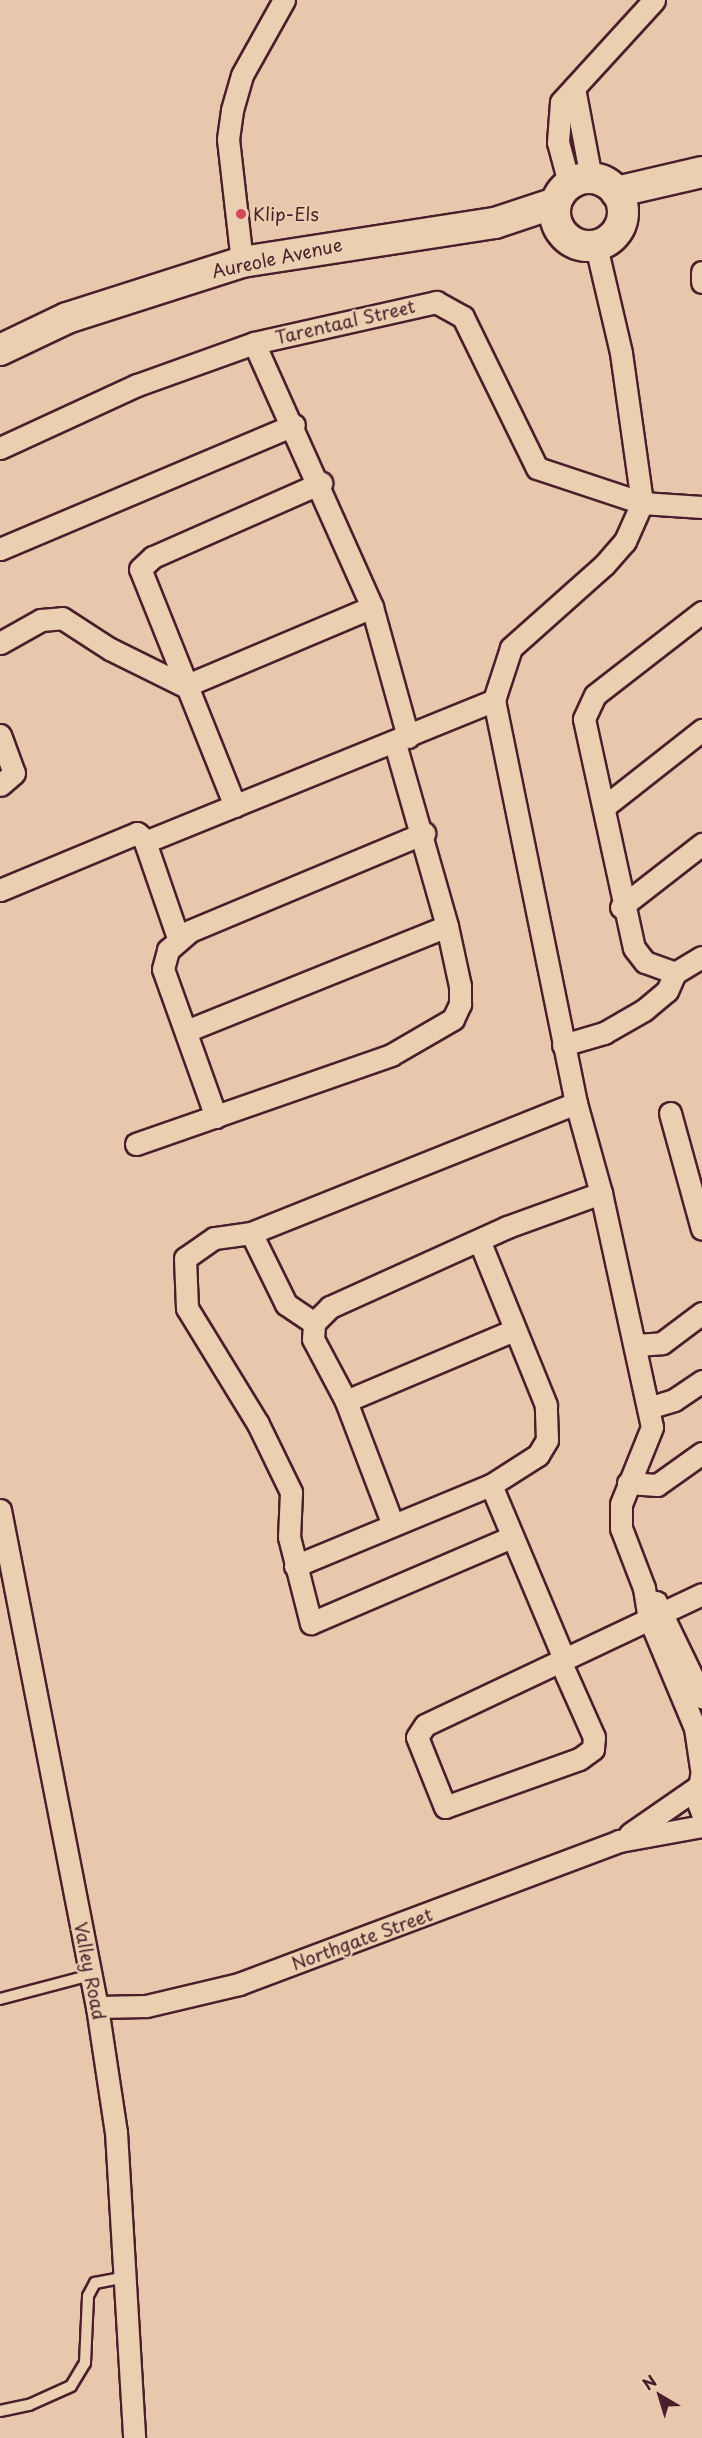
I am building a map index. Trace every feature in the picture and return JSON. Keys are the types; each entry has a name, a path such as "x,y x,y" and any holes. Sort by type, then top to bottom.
{"street":[{"path":"242,262 228,139 232,110 242,75 285,0"},
{"path":"586,199 577,245 596,246 613,237 586,199 556,123 561,102 654,0"},
{"name":"Aureole Avenue","path":"0,350 67,318 242,262 495,223 586,199 691,176"},
{"path":"596,246 621,353 642,503 625,541 604,565 511,648 494,700 576,1103 601,1193 648,1408 650,1443 628,1483 621,1528 644,1588 698,1706 702,1813"},
{"path":"702,272 702,282"},
{"name":"Tarentaal Street","path":"0,448 138,385 254,343 418,304 448,307 463,317 537,468 642,503 702,507"},
{"path":"136,1144 391,1055 439,1032 460,1004 447,926 401,740 372,607 321,483 254,343"},
{"path":"0,549 294,425"},
{"path":"235,806 140,577 143,564 321,483"},
{"path":"0,643 40,620 62,618 110,650 185,686 372,607"},
{"path":"675,973 645,962 634,948 621,907 604,807 585,735 589,705 702,612"},
{"path":"145,842 401,740 494,700"},
{"path":"604,807 702,730"},
{"path":"0,735 15,773 0,784"},
{"path":"0,891 137,833 145,842 178,938"},
{"path":"216,1117 163,969 168,950 178,938 424,833"},
{"path":"621,907 702,844"},
{"path":"186,1031 447,926"},
{"path":"564,1045 604,1033 644,1010 667,991 675,973 702,957"},
{"path":"512,1537 311,1623 295,1566 287,1481 258,1424 205,1345 183,1292 185,1258 199,1245 251,1233 576,1103"},
{"path":"670,1113 699,1200 702,1229"},
{"path":"393,1525 346,1401 314,1339 314,1323 330,1307 479,1240 601,1193"},
{"path":"251,1233 286,1304 314,1323"},
{"path":"295,1566 491,1485 538,1455 547,1440 546,1405 479,1240"},
{"path":"636,1345 662,1343 702,1313"},
{"path":"346,1401 514,1330"},
{"path":"648,1408 702,1381"},
{"path":"628,1483 657,1485 702,1453"},
{"path":"491,1485 563,1662 594,1737 593,1749 579,1759 445,1807 419,1731 563,1662 657,1614 702,1594"},
{"name":"Valley Road","path":"0,1510 97,2007 116,2132 134,2438"},
{"name":"Northgate Street","path":"620,1841 700,1779"},
{"name":"Northgate Street","path":"97,2007 146,2006 239,1984 620,1841 702,1826"}],"lane":[{"path":"0,1999 91,1975"},
{"path":"0,2411 29,2406 70,2386 85,2363 88,2296 95,2283 125,2277"}],"place":[{"name":"Klip-Els","path":"241,214"}]}
